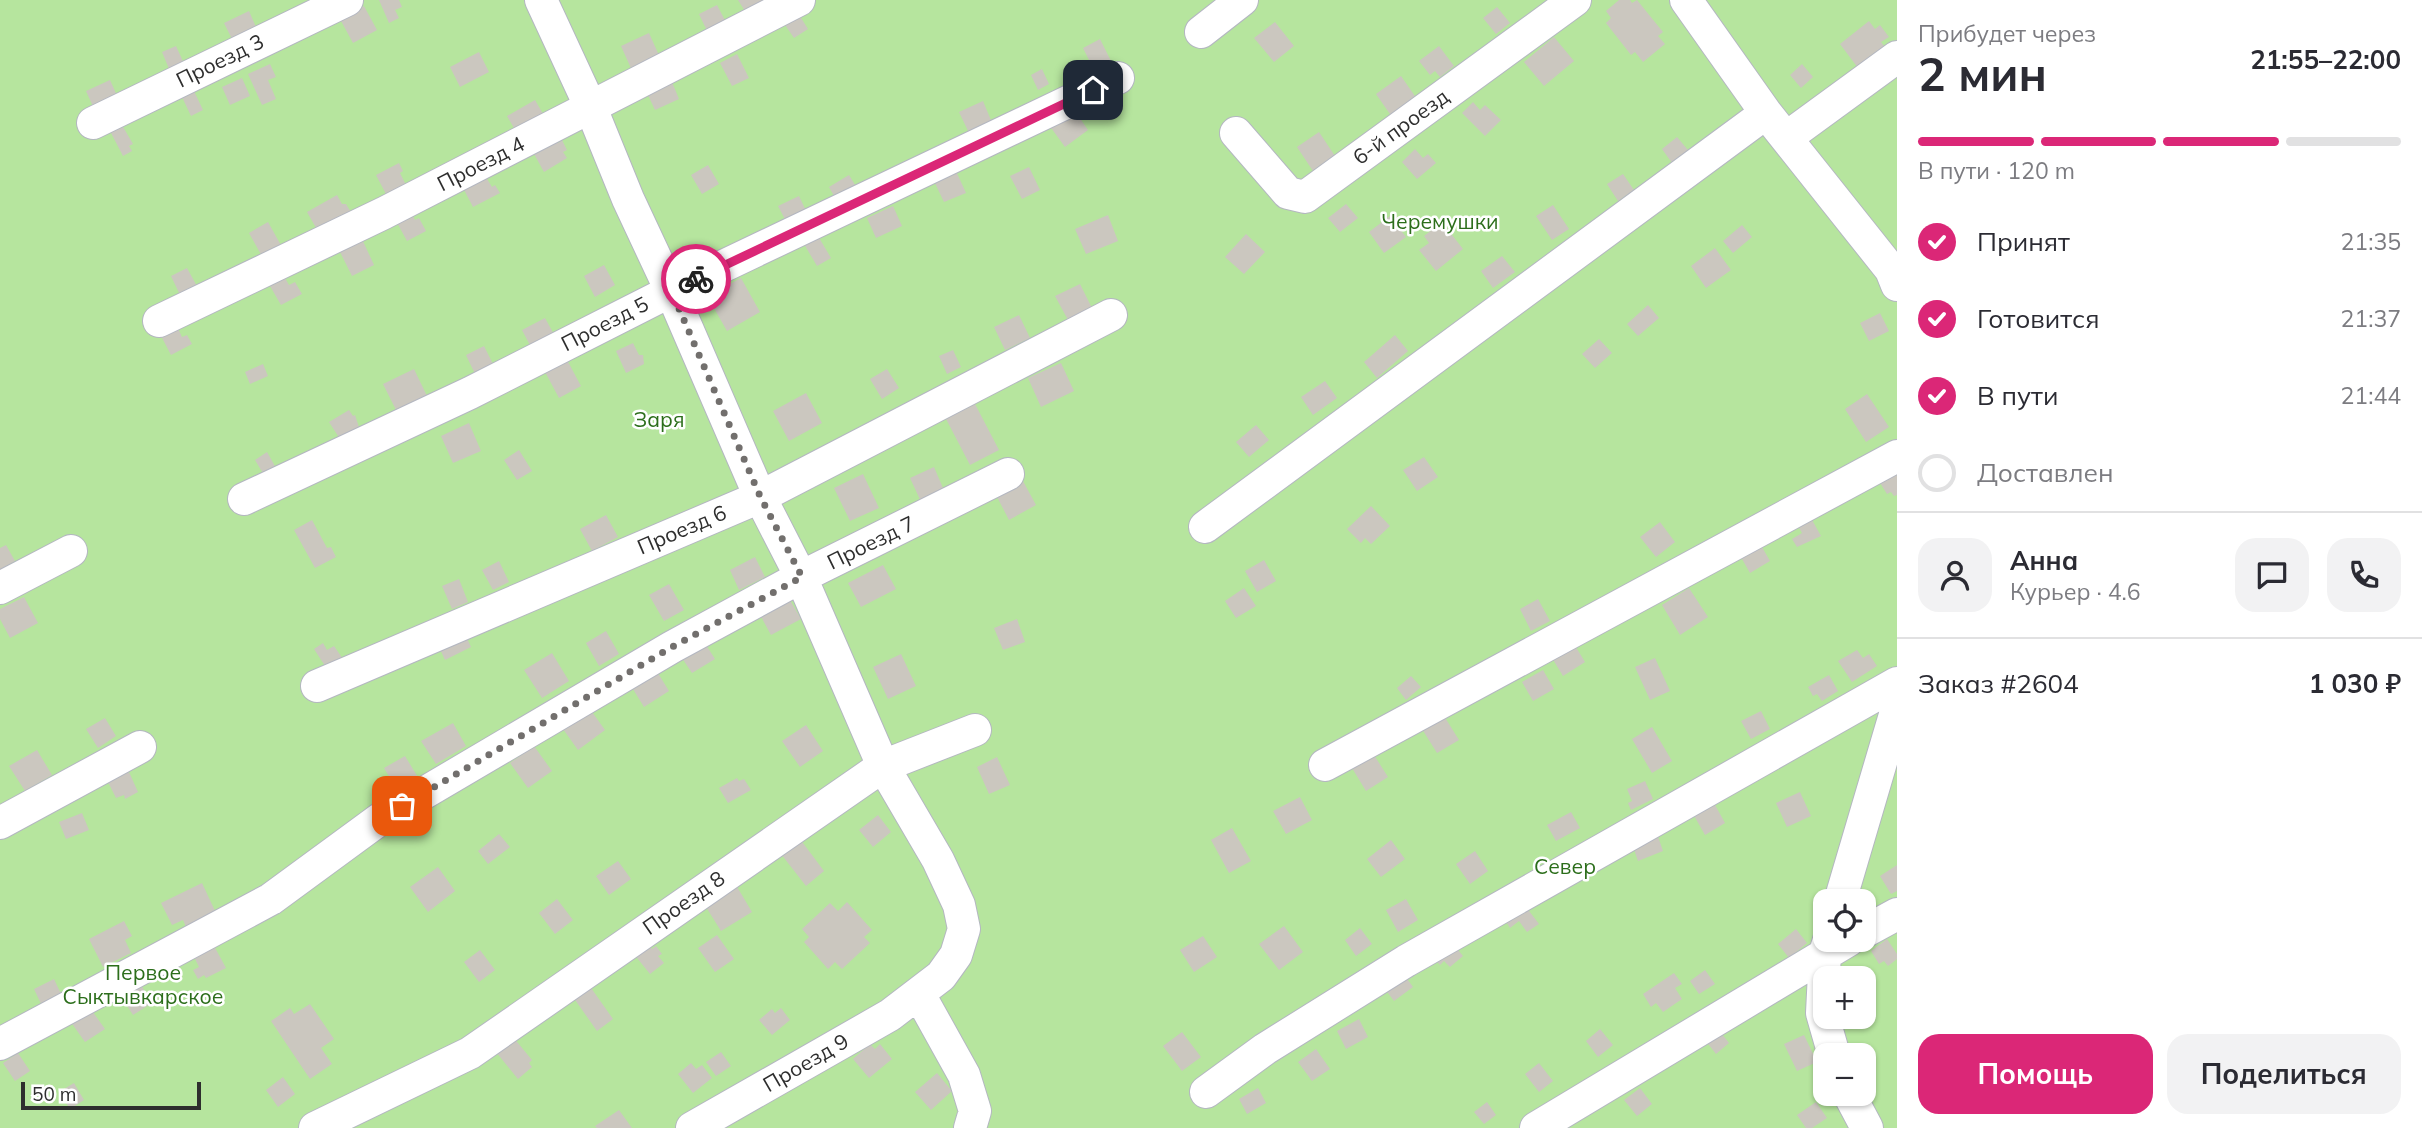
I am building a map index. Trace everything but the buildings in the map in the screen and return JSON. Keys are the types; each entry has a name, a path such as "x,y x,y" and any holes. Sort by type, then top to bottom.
{"street":[{"name":"Проезд 3","path":"93,123 347,0"},
{"name":"Проезд 9","path":"541,0 591,108 628,199 671,290 760,496 802,577 883,766 938,860 959,905 964,929 956,955 941,976 919,994 890,1015 692,1128"},
{"name":"Проезд 4","path":"159,320 384,213 799,0"},
{"path":"1201,32 1242,0"},
{"name":"6-й проезд","path":"1236,133 1288,193 1305,197 1575,0"},
{"path":"1686,0 1766,113 1891,270 1897,285"},
{"path":"1786,138 1897,57"},
{"name":"Проезд 5","path":"244,499 470,393 671,290 1118,78"},
{"path":"1205,527 1766,113"},
{"name":"Проезд 6","path":"317,686 760,496 1111,315"},
{"path":"1325,765 1897,456"},
{"name":"Проезд 7","path":"0,1044 271,899 380,819 672,647 802,577 1008,474"},
{"path":"0,589 71,551"},
{"path":"1206,1092 1265,1049 1406,961 1897,683"},
{"path":"1844,889 1897,708"},
{"name":"Проезд 8","path":"315,1128 470,1053 883,766 975,730"},
{"path":"0,822 140,747"},
{"path":"1876,925 1897,914"},
{"path":"1536,1128 1821,952"},
{"path":"1831,1043 1822,1013 1833,952"},
{"path":"919,994 964,1075 975,1111 970,1128"},
{"path":"1855,1106 1867,1128"}],"green space":[{"path":"0,0 1897,0 1897,1128 0,1128"}],"way so far":[{"path":"402,806 672,647 802,577 760,496 671,290 696,279"}],"route":[{"path":"696,279 1093,90"}],"park label":[{"name":"Черемушки","path":"1440,222"},
{"name":"Заря","path":"659,420"},
{"name":"Север","path":"1565,867"},
{"name":"Первое Сыктывкарское","path":"143,985"}]}
